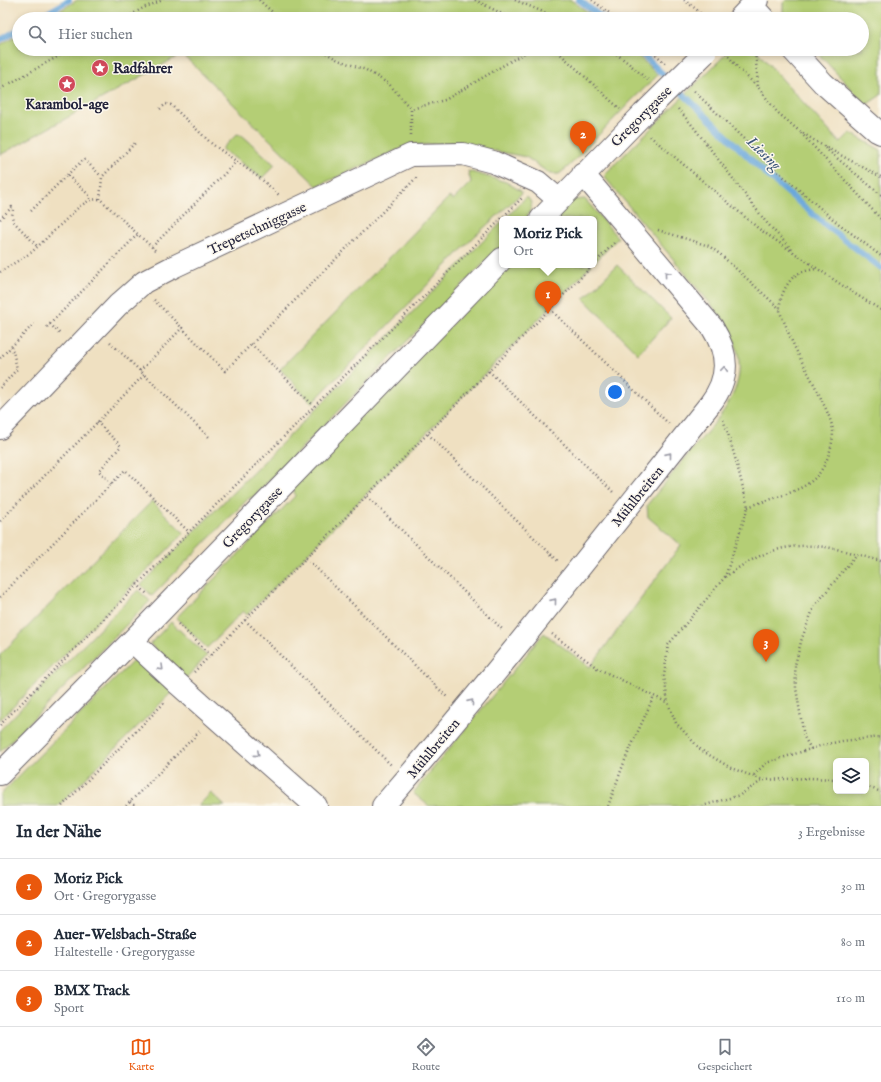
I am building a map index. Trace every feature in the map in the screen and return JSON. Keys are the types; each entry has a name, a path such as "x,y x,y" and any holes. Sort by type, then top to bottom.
{"street":[{"name":"Gregorygasse","path":"544,216 638,119 706,56"},
{"path":"798,56 823,83 881,133"},
{"name":"Trepetschniggasse","path":"0,428 95,328 140,286 173,266 296,210 411,155 463,154 492,162 538,182 559,200"},
{"name":"Mühlbreiten","path":"383,806 537,622 710,404 720,389 725,371 725,361 721,343 706,319 584,174"},
{"name":"Gregorygasse","path":"0,774 132,641 499,262"},
{"path":"132,641 180,686 316,806"}],"path":[{"path":"136,12 163,0"},
{"path":"259,0 272,12"},
{"path":"475,0 498,12"},
{"path":"515,0 543,12"},
{"path":"592,0 608,12"},
{"path":"684,0 699,12"},
{"path":"0,89 59,56"},
{"path":"331,56 366,70 390,84 411,109 411,155"},
{"path":"411,109 445,100 519,56"},
{"path":"563,56 638,119 700,177 759,229 799,257 881,310"},
{"path":"619,56 650,82"},
{"path":"657,56 667,66"},
{"path":"721,56 738,68 758,87 777,112 798,130 881,220"},
{"path":"756,56 758,87"},
{"path":"690,88 776,170 834,220 881,256"},
{"path":"160,109 166,104 171,105 212,144 260,178 296,210"},
{"path":"676,107 697,131 766,222 799,257"},
{"path":"798,130 820,144 881,177"},
{"path":"100,199 102,177 136,142"},
{"path":"820,144 881,195"},
{"path":"140,286 225,371 438,155"},
{"path":"31,211 84,159 102,177"},
{"path":"152,247 236,162"},
{"path":"67,175 90,196 90,200"},
{"path":"504,216 538,182"},
{"path":"0,272 38,247 80,206 90,200 100,199 173,266"},
{"path":"0,219 14,203"},
{"path":"12,207 14,209 12,217 14,222 38,247"},
{"path":"0,724 499,221"},
{"path":"597,262 634,234 658,230 709,246 721,255 780,310 788,332 829,415 833,430 831,443 827,457 820,472 807,485 798,490 748,507"},
{"path":"46,327 138,234"},
{"path":"62,806 590,268"},
{"path":"780,310 782,298 790,281 796,275 806,270 817,268"},
{"path":"550,309 666,422"},
{"path":"0,358 34,324"},
{"path":"95,328 210,437"},
{"path":"140,370 182,328"},
{"path":"252,344 314,406"},
{"path":"0,388 17,369 13,351 10,348"},
{"path":"489,371 628,507"},
{"path":"0,521 144,375"},
{"path":"710,404 721,416 727,430 748,507 725,577"},
{"path":"98,422 121,446 99,471 112,484"},
{"path":"428,434 573,576"},
{"path":"0,597 125,470 189,532"},
{"path":"367,496 518,645"},
{"path":"763,780 754,775 731,768 701,750 676,723 668,703 664,676 668,645 725,577 744,563 767,552 789,547 816,546 836,549 881,561"},
{"path":"811,749 804,737 796,688 795,665 802,638 814,607 856,555"},
{"path":"306,558 463,712"},
{"path":"245,620 406,780"},
{"path":"537,622 597,668 668,703"},
{"path":"198,642 211,655"},
{"path":"608,806 625,760 654,696"},
{"path":"126,806 215,717"},
{"path":"754,775 766,764 811,749 842,741 881,737"},
{"path":"702,806 740,795 763,780 809,778 833,779"},
{"path":"869,787 881,792"},
{"path":"130,802 135,806"}],"green space":[{"path":"77,0 571,0 587,12 58,12"},
{"path":"786,0 881,0 881,95 866,105 820,56 869,56 869,12 783,12 783,3"},
{"path":"12,38 12,56 178,56 0,155 0,45"},
{"path":"184,56 638,56 658,75 568,167 559,174 550,174 526,157 453,143 407,146 317,186"},
{"path":"724,56 761,56 840,143 850,133 881,150 881,806 429,806 413,793 544,633 590,667 681,545 648,517 647,505 720,416 727,406 737,385 739,374 738,352 731,332 724,320 605,176 606,173"},
{"path":"237,134 243,136 275,165 262,178 222,149"},
{"path":"468,171 506,182 522,193 475,236 312,403 280,369 449,197 453,200 471,182"},
{"path":"526,197 528,198 531,203 531,208 527,216 508,216"},
{"path":"585,199 618,238 597,260 597,216 558,216 573,200"},
{"path":"499,225 499,248 253,497 249,498 152,596 141,585"},
{"path":"617,265 671,318 638,354 584,299"},
{"path":"506,268 589,268 247,615 243,611 207,648 176,618 295,496 293,485"},
{"path":"152,501 184,533 0,720 0,655"},
{"path":"138,590 150,601 0,752 0,730"},
{"path":"171,622 207,656 186,678 150,644"},
{"path":"137,657 173,691 58,806 0,806 0,795"},
{"path":"211,793 225,806 198,806"}],"waterway":[{"name":"Liesing","path":"49,12 69,0"},
{"name":"Liesing","path":"579,0 595,12"},
{"name":"Liesing","path":"0,40 12,33"},
{"name":"Liesing","path":"644,56 769,177 828,227 881,268"}],"place":[{"name":"Radfahrer","path":"100,68"},
{"name":"Karambol-age","path":"67,84"},
{"name":"Auer-Welsbach-Straße","path":"583,154"},
{"name":"Moriz Pick","path":"548,314"},
{"name":"BMX Track","path":"766,662"}]}
